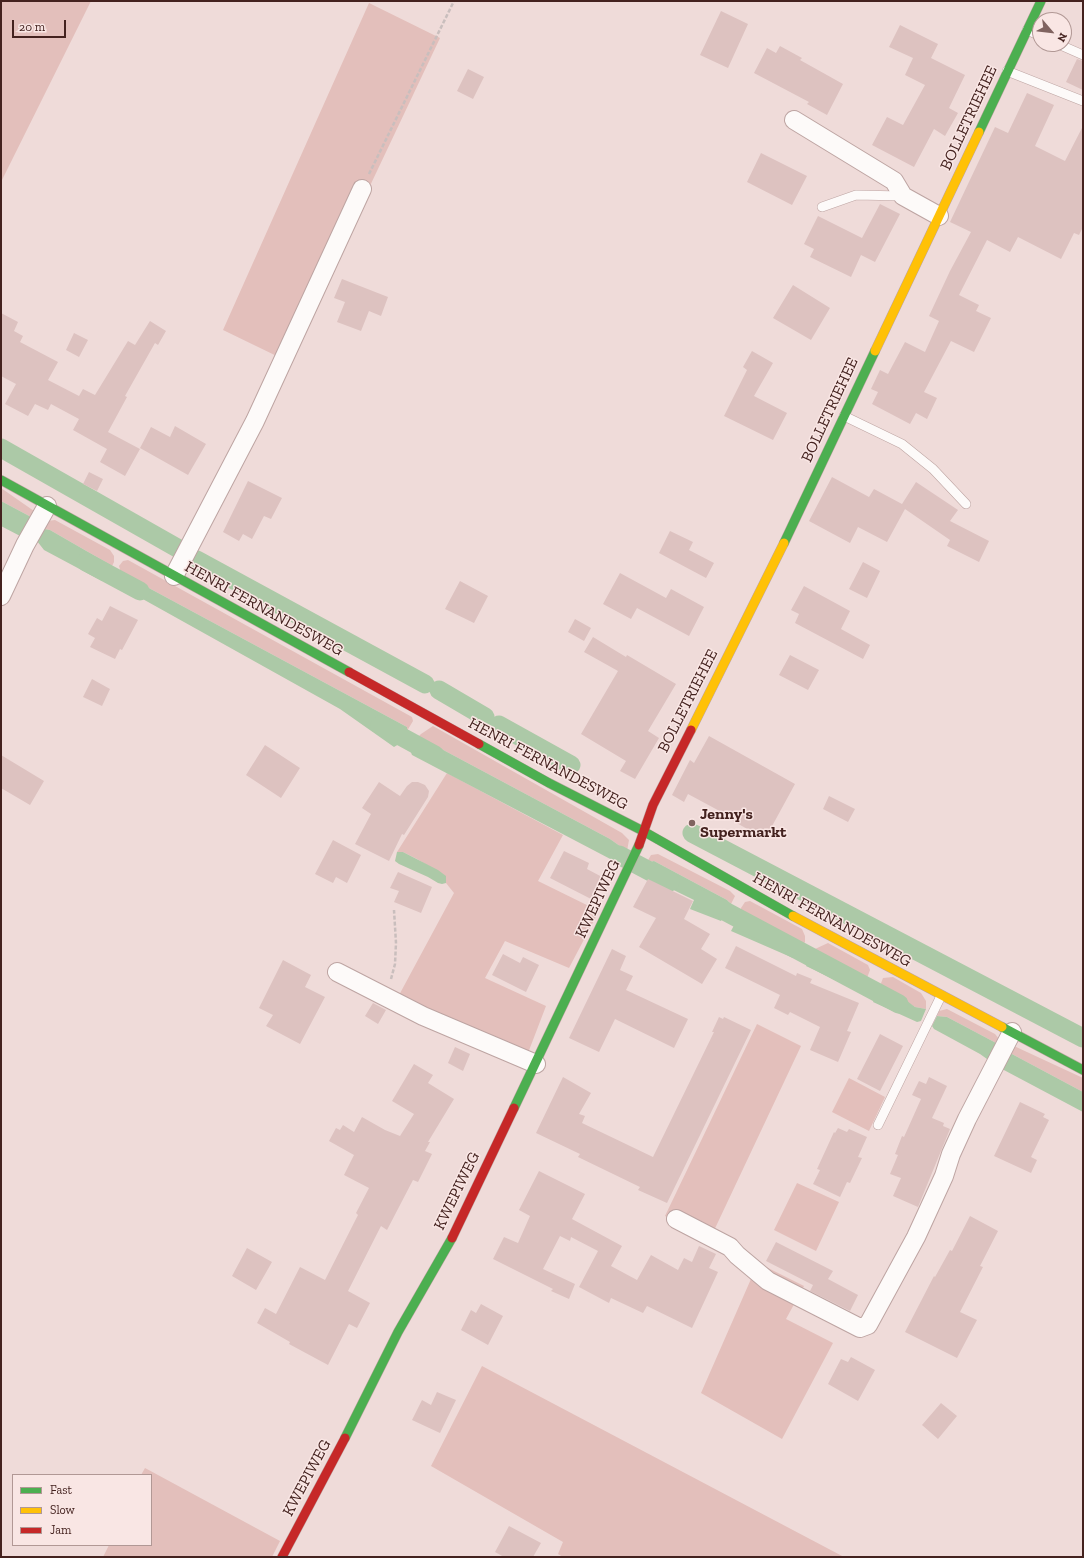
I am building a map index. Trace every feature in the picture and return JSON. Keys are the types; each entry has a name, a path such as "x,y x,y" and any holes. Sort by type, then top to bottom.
{"street":[{"name":"BOLLETRIEHEE","path":"643,831 652,805 766,581 1041,1"},
{"path":"794,120 894,181 903,196 938,216"},
{"path":"174,576 255,421 362,189"},
{"name":"HENRI FERNANDESWEG","path":"1,480 549,783 643,831 774,906 1083,1070"},
{"path":"1,596 25,545 47,506"},
{"name":"KWEPIWEG","path":"282,1557 347,1434 398,1332 448,1246 624,880 637,850 643,831"},
{"path":"337,972 423,1016 536,1064"},
{"path":"676,1219 730,1247 768,1282 860,1328 868,1325 875,1315 916,1237 944,1176 951,1154 967,1118 1012,1032"}],"lane":[{"path":"1027,30 1032,32"},
{"path":"1072,50 1083,55"},
{"path":"1007,71 1083,101"},
{"path":"822,207 856,195 903,196"},
{"path":"844,416 902,444 933,470 966,504"},
{"path":"878,1125 942,996"}],"path":[{"path":"362,189 454,1"},
{"path":"386,997 395,964 396,943 394,910"}],"shaded area":[{"path":"1,1 91,1 1,182"},
{"path":"369,3 440,38 287,361 223,330"},
{"path":"1,488 34,511 33,518 1,501"},
{"path":"1,501 33,518 22,537 1,526"},
{"path":"55,520 110,550 114,556 114,562 110,570 109,564 50,530 44,529 48,521"},
{"path":"44,529 50,530 109,564 110,570 106,577 102,581 44,550 37,541"},
{"path":"128,560 412,717 413,721 407,731 407,727 121,573 119,566 123,561"},
{"path":"121,573 407,727 407,731 399,744 394,747 340,709 114,583"},
{"path":"433,726 622,833 629,840 627,851 610,839 419,737 417,738"},
{"path":"419,737 610,839 627,851 621,863 616,862 412,755 410,750"},
{"path":"447,773 563,835 538,881 599,911 569,968 505,941 485,978 546,1006 528,1053 398,997 454,893 446,883 445,876 403,852 397,852"},
{"path":"397,852 403,852 438,870 446,876 446,883 438,883 399,864 395,861"},
{"path":"658,854 730,891 735,896 731,904 727,900 654,861 647,862 651,855"},
{"path":"654,861 727,900 731,904 721,921 690,909 694,900 643,875 650,862"},
{"path":"750,901 802,929 805,936 805,942 802,946 741,912 741,908 745,902"},
{"path":"741,912 802,944 797,957 793,958 731,931"},
{"path":"828,943 868,965 870,970 867,978 865,979 815,949"},
{"path":"815,949 864,979 867,978 869,980 862,993 806,966"},
{"path":"893,977 921,993 926,1001 926,1009 915,1007 880,986 883,978"},
{"path":"880,986 895,992 915,1007 926,1009 921,1021 917,1022 873,1002"},
{"path":"947,1009 995,1034 999,1039 998,1044 947,1017 937,1016 939,1011"},
{"path":"937,1016 947,1017 998,1044 991,1058 987,1059 934,1029 932,1026"},
{"path":"757,1024 801,1046 710,1239 665,1216"},
{"path":"1014,1046 1083,1078 1083,1092 1010,1053"},
{"path":"1010,1053 1083,1092 1083,1112 1002,1069"},
{"path":"849,1078 885,1097 869,1131 832,1112"},
{"path":"797,1183 839,1202 816,1251 774,1230"},
{"path":"758,1263 804,1286 786,1319 833,1343 782,1439 701,1393"},
{"path":"482,1366 844,1557 563,1557 558,1554 563,1542 431,1466"},
{"path":"145,1468 280,1541 272,1557 103,1557 108,1546 152,1546 152,1474 142,1474"}],"building":[{"path":"721,11 748,24 728,68 700,55"},
{"path":"900,25 938,44 931,58 965,75 949,108 958,113 945,136 934,129 914,167 872,145 887,117 903,125 925,85 905,75 913,58 889,47"},
{"path":"780,46 802,58 800,60 843,84 827,115 807,104 809,102 754,73 767,48 776,53"},
{"path":"1077,59 1083,61 1083,90 1066,82"},
{"path":"468,69 484,77 473,99 457,91"},
{"path":"1027,93 1054,105 1035,146 1065,161 1083,126 1083,227 1079,235 1074,233 1061,259 1018,237 1010,252 987,240 959,295 979,305 976,311 991,318 974,352 951,341 924,392 937,398 927,419 916,413 910,424 872,404 878,392 871,389 880,370 888,374 905,342 925,352 939,321 929,316 950,271 971,232 950,222 995,127 1008,133"},
{"path":"761,153 807,176 792,205 747,182"},
{"path":"880,204 900,214 875,262 861,255 851,277 810,257 814,249 804,244 818,216 862,238"},
{"path":"342,279 388,297 381,316 369,311 361,331 337,322 345,302 334,298"},
{"path":"793,285 830,308 811,340 773,318"},
{"path":"1,313 18,322 14,331 23,336 20,342 58,362 48,380 79,396 83,389 95,395 128,341 135,345 150,321 166,331 158,345 155,343 125,396 127,397 108,432 140,449 125,476 100,462 107,449 73,430 79,419 51,404 48,410 35,404 28,416 5,404 16,384 1,376"},
{"path":"74,333 88,340 79,357 66,350"},
{"path":"752,351 773,363 754,396 787,413 773,440 724,416 747,370 743,367"},
{"path":"175,426 206,444 188,475 140,448 151,427 170,437"},
{"path":"89,472 103,479 97,491 83,484"},
{"path":"832,477 869,497 874,489 902,504 916,482 958,510 950,521 989,541 979,562 947,546 950,540 905,509 887,542 858,527 850,543 809,521"},
{"path":"248,481 282,498 271,519 264,516 252,539 243,534 239,541 223,532"},
{"path":"670,531 693,542 689,550 714,563 706,578 659,553"},
{"path":"863,562 880,571 867,598 849,589"},
{"path":"620,573 666,598 671,589 704,607 689,636 637,608 631,619 603,604"},
{"path":"460,581 488,596 474,623 445,609"},
{"path":"804,586 850,611 841,629 870,645 863,659 795,623 799,614 791,610"},
{"path":"110,606 138,620 122,650 120,649 115,659 90,647 95,638 88,634 97,618 102,621"},
{"path":"575,619 591,628 584,641 568,632"},
{"path":"593,637 676,684 648,731 659,738 635,779 620,771 626,761 581,734 618,671 584,652"},
{"path":"790,655 819,670 808,690 779,675"},
{"path":"92,679 110,689 102,706 83,697"},
{"path":"709,736 795,784 765,839 726,817 727,815 688,794 684,802 672,795 690,760 694,763"},
{"path":"265,745 300,768 281,798 246,775"},
{"path":"1,755 44,781 30,805 1,788"},
{"path":"379,782 400,796 412,782 418,782 425,785 429,791 428,797 404,835 402,834 389,861 355,844 371,814 362,808"},
{"path":"829,796 855,809 848,822 823,809"},
{"path":"333,840 361,855 347,883 336,877 333,883 315,874"},
{"path":"564,851 589,863 587,869 604,878 593,900 550,878"},
{"path":"398,872 432,887 421,913 394,902 399,891 390,888"},
{"path":"648,879 693,901 684,919 710,934 701,949 717,959 702,984 639,947 656,918 633,907"},
{"path":"736,946 796,976 797,973 812,979 810,983 859,1003 847,1031 851,1032 838,1062 810,1050 820,1027 790,1012 788,1015 774,1008 780,995 725,968"},
{"path":"612,949 626,956 620,970 633,976 626,990 688,1019 674,1048 615,1019 599,1052 569,1038"},
{"path":"503,954 520,963 523,957 539,965 526,992 492,975"},
{"path":"283,960 311,975 305,987 325,997 300,1044 266,1026 273,1015 259,1008"},
{"path":"373,1003 386,1010 378,1024 365,1016"},
{"path":"719,1017 723,1019 724,1017 751,1030 667,1203 638,1190 640,1187 578,1157 580,1154 536,1133 563,1077 591,1093 579,1114 585,1116 582,1123 653,1157 714,1032 712,1032"},
{"path":"880,1034 903,1046 880,1091 857,1079"},
{"path":"455,1047 470,1054 463,1071 448,1063"},
{"path":"414,1064 433,1075 428,1083 454,1099 428,1142 430,1142 425,1151 432,1154 418,1182 413,1180 387,1230 381,1226 348,1291 370,1303 357,1328 349,1324 328,1365 289,1344 290,1342 257,1323 265,1308 276,1314 300,1267 325,1280 358,1215 356,1213 369,1188 344,1175 354,1155 329,1141 336,1128 340,1130 343,1125 354,1132 362,1117 385,1130 400,1136 414,1114 392,1101"},
{"path":"929,1077 947,1086 932,1118 944,1123 943,1126 950,1129 918,1207 893,1196 901,1178 890,1174 898,1155 895,1154 902,1136 904,1137 921,1099 912,1095 919,1081 926,1084"},
{"path":"1020,1102 1045,1114 1043,1117 1049,1120 1031,1157 1037,1160 1031,1173 994,1156"},
{"path":"838,1128 847,1132 849,1129 867,1137 858,1157 862,1158 850,1183 847,1182 840,1197 813,1184 820,1170 817,1169 834,1132 835,1133"},
{"path":"539,1171 585,1194 572,1219 622,1246 611,1266 637,1280 651,1255 678,1270 684,1258 692,1262 699,1246 716,1254 709,1268 718,1272 692,1328 647,1306 643,1313 611,1298 609,1303 579,1287 598,1251 571,1237 570,1241 560,1236 543,1269 575,1284 569,1299 551,1291 553,1289 493,1259 504,1237 518,1243 530,1216 519,1210"},
{"path":"970,1216 998,1231 980,1266 983,1267 960,1312 977,1320 957,1358 905,1332 934,1276 935,1277 950,1250 952,1251"},
{"path":"776,1242 833,1271 828,1279 858,1295 850,1311 810,1291 813,1285 766,1261"},
{"path":"247,1248 272,1262 256,1290 232,1276"},
{"path":"481,1304 503,1316 488,1345 461,1330 471,1310 476,1313"},
{"path":"851,1357 875,1370 858,1401 828,1384 841,1359 848,1362"},
{"path":"437,1392 456,1400 440,1433 412,1420 422,1400 431,1405"},
{"path":"941,1403 957,1416 938,1439 922,1425"},
{"path":"509,1526 541,1543 533,1557 504,1557 495,1552"}],"waterway":[{"path":"1,448 179,549"},
{"path":"197,560 425,684"},
{"path":"86,562 140,591"},
{"path":"439,690 485,717"},
{"path":"380,725 435,755"},
{"path":"499,725 571,765"},
{"path":"692,833 1083,1038"},
{"path":"619,855 670,882"},
{"path":"704,900 899,1004"}],"traffic: fast":[{"path":"979,132 1041,1"},
{"path":"784,543 875,351"},
{"path":"1,480 349,672"},
{"path":"479,744 549,783 643,831 793,916"},
{"path":"514,1108 639,845"},
{"path":"1002,1027 1083,1070"},
{"path":"345,1438 398,1332 452,1238"}],"traffic: slow":[{"path":"875,351 979,132"},
{"path":"691,730 784,543"},
{"path":"793,916 1002,1027"}],"traffic: jam":[{"path":"349,672 479,744"},
{"path":"639,845 653,805 691,730"},
{"path":"452,1238 514,1108"},
{"path":"282,1557 345,1438"}],"place":[{"name":"Jenny's Supermarkt","path":"692,823"}]}
